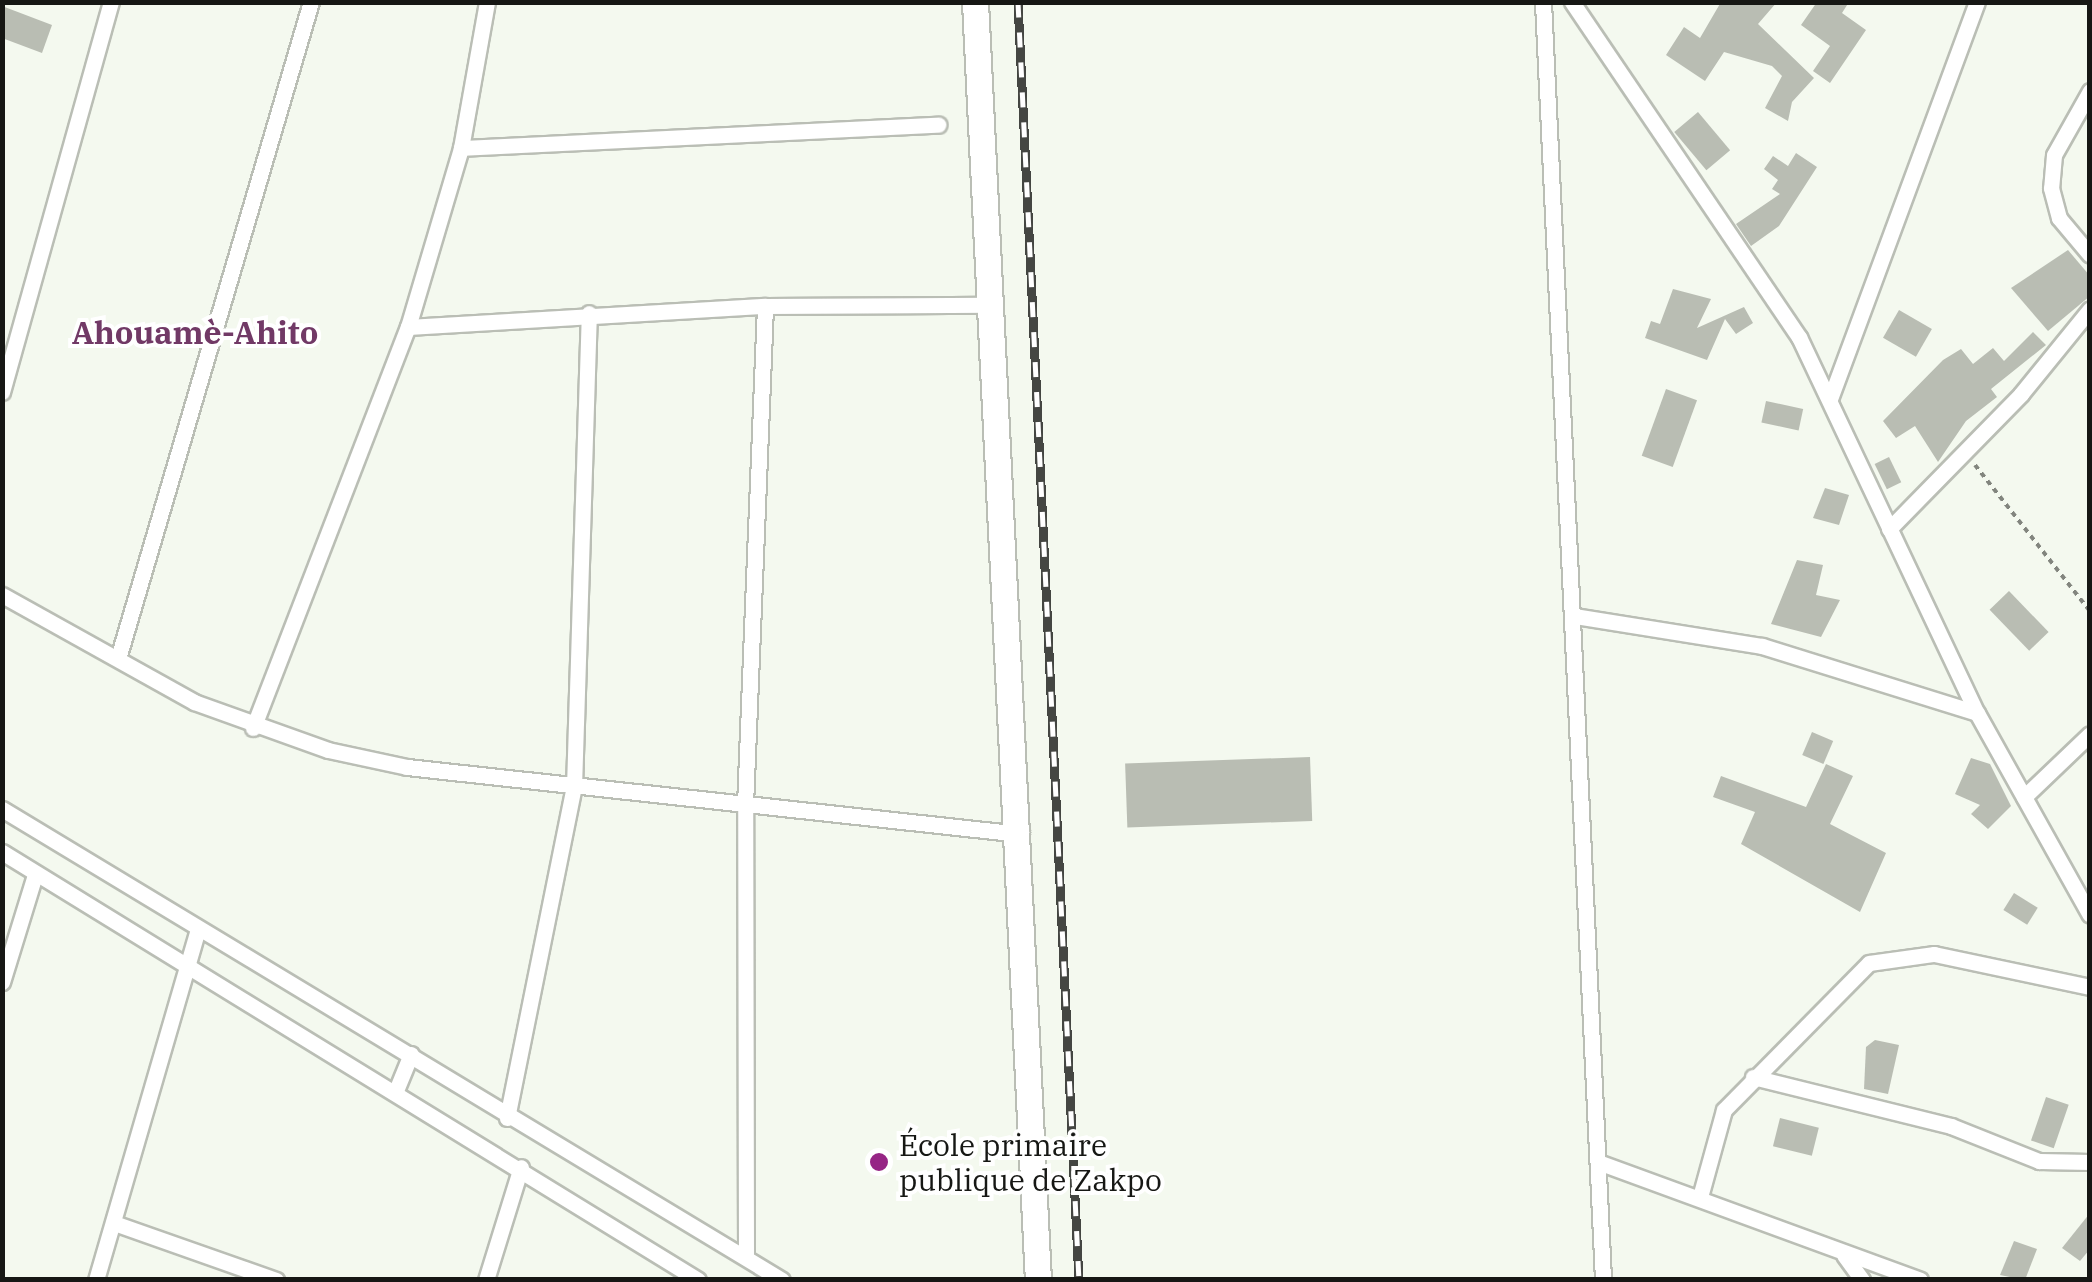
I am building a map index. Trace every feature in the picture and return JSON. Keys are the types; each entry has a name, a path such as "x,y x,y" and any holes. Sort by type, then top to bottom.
{"highway":[{"path":"975,2 1021,834 1038,1280"}],"street":[{"path":"2,392 111,2"},
{"path":"119,655 311,2"},
{"path":"254,728 408,327 461,148 487,2"},
{"path":"1543,2 1575,616 1603,1280"},
{"path":"1830,400 1977,2"},
{"path":"1574,4 1729,226 1830,400 1977,713 2090,915"},
{"path":"2090,91 2054,155 2052,188 2059,218 2090,255"},
{"path":"461,148 938,125"},
{"path":"408,327 765,306 990,305"},
{"path":"746,1257 745,806 765,306"},
{"path":"1889,529 1965,452 2090,310"},
{"path":"506,1118 574,787 588,314"},
{"path":"2,596 58,631 119,655 254,728 407,767 1021,834"},
{"path":"1575,616 1762,646 1977,713"},
{"path":"2024,797 2090,734"},
{"path":"2,809 198,930 411,1054 506,1118 782,1280"},
{"path":"2,852 187,970 521,1167 698,1280"},
{"path":"2,982 35,875"},
{"path":"96,1280 198,930"},
{"path":"1700,1197 1724,1110 1869,963 1897,953 2090,986"},
{"path":"395,1093 411,1054"},
{"path":"1753,1078 1950,1126 2038,1161 2090,1162"},
{"path":"1598,1162 1920,1280"},
{"path":"486,1280 521,1167"},
{"path":"114,1223 276,1280"},
{"path":"1841,1252 1862,1280"}],"path":[{"path":"1965,452 2090,611"}],"building":[{"path":"1721,2 1777,2 1758,24 1814,78 1792,102 1788,121 1765,108 1782,76 1772,66 1724,52 1705,81 1666,55 1684,27 1700,38"},
{"path":"1817,2 1849,2 1842,13 1866,30 1830,83 1813,71 1830,46 1801,25"},
{"path":"2,6 52,25 42,53 2,38"},
{"path":"1698,112 1730,150 1706,170 1674,132"},
{"path":"1796,153 1817,167 1779,226 1751,246 1736,224 1780,194 1772,189 1778,180 1764,169 1773,156 1788,166"},
{"path":"2068,250 2090,276 2090,296 2048,331 2011,288"},
{"path":"1673,289 1711,299 1697,328 1744,307 1753,323 1736,334 1725,319 1707,360 1645,338 1651,321 1660,324"},
{"path":"1899,310 1932,329 1916,357 1883,338"},
{"path":"2033,332 2046,345 1991,389 1997,397 1966,421 1938,462 1915,426 1896,438 1883,421 1943,360 1961,349 1973,364 1993,348 2004,361"},
{"path":"1666,389 1697,400 1673,467 1642,456"},
{"path":"1766,401 1803,409 1799,430 1761,423"},
{"path":"1889,457 1901,482 1887,489 1875,464"},
{"path":"1825,488 1849,495 1839,525 1813,518"},
{"path":"1797,560 1823,565 1816,595 1840,600 1821,637 1771,624"},
{"path":"2009,591 2049,632 2029,651 1990,610"},
{"path":"1812,732 1833,741 1823,764 1802,755"},
{"path":"1310,757 1312,821 1127,827 1125,763"},
{"path":"1971,758 1990,764 2011,806 1988,829 1971,814 1980,805 1955,794"},
{"path":"1826,764 1853,776 1830,824 1886,853 1860,912 1741,844 1755,812 1713,797 1721,776 1806,807"},
{"path":"2014,893 2038,908 2027,925 2003,910"},
{"path":"1875,1040 1899,1045 1888,1094 1864,1089 1866,1047"},
{"path":"2046,1097 2069,1105 2054,1148 2031,1140"},
{"path":"1780,1118 1819,1128 1812,1156 1773,1146"},
{"path":"2090,1213 2090,1249 2080,1261 2062,1248"},
{"path":"2014,1241 2037,1249 2025,1280 2000,1275"}],"railway":[{"path":"1018,2 1079,1280"}],"place":[{"name":"École primaire publique de Zakpo","path":"879,1162"}],"district":[{"name":"Ahouamè-Ahito","path":"195,332"}]}
